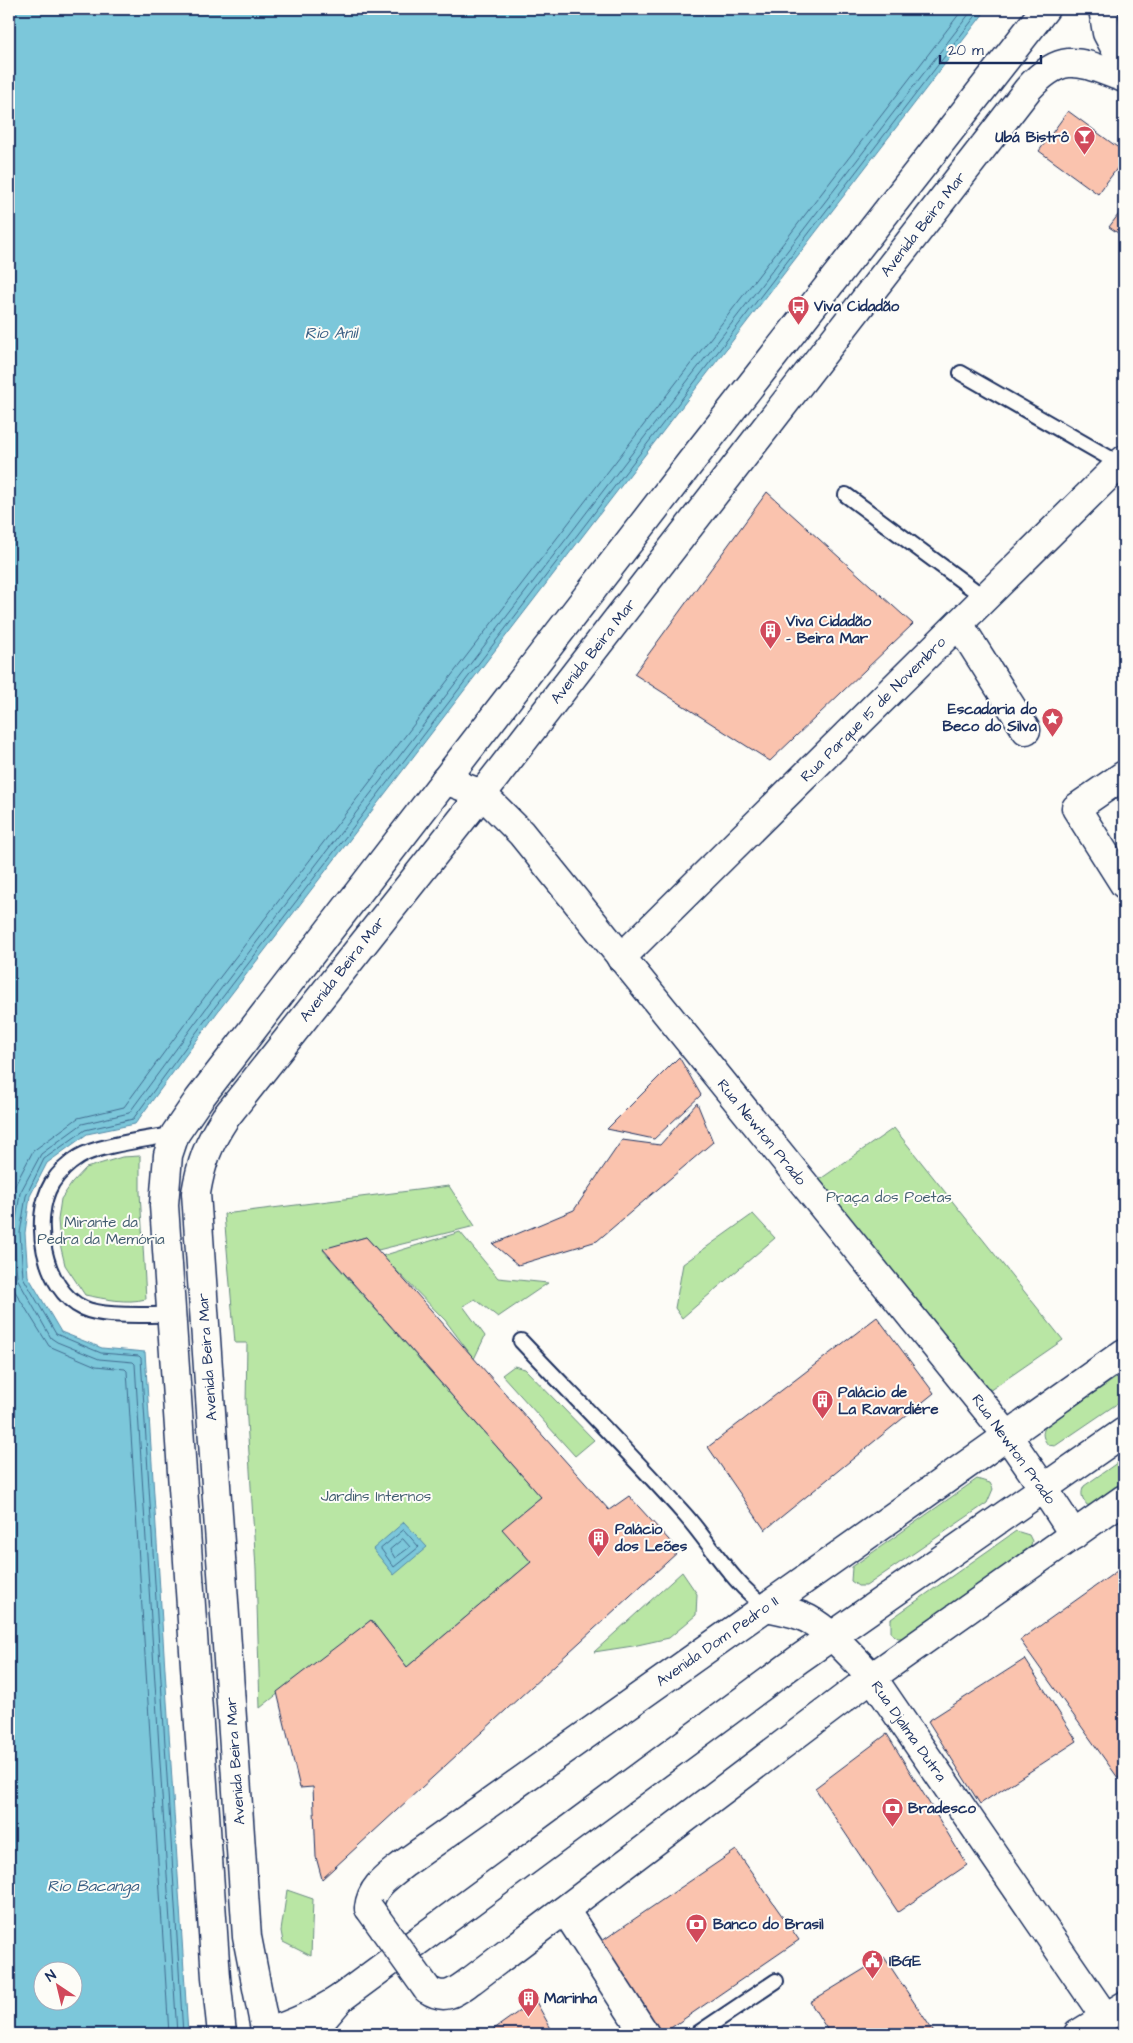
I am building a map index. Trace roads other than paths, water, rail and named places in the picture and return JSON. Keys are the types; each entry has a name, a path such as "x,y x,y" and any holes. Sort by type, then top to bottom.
{"street":[{"name":"Avenida Beira Mar","path":"222,2034 216,1977 173,1315 164,1205 168,1155 175,1134 199,1099 444,780 1045,9"},
{"path":"1103,9 1107,33 1124,65"},
{"name":"Avenida Beira Mar","path":"266,2033 247,1937 196,1194 199,1174 211,1140 225,1118 482,794 1028,89 1051,68 1064,63 1078,63 1124,78"},
{"name":"Rua Parque 15 de Novembro","path":"621,958 1122,462"},
{"path":"959,624 1026,730"},
{"path":"1124,774 1076,808 1124,884"},
{"name":"Rua Newton Prado","path":"444,780 482,794 521,833 1007,1435 1074,1534"},
{"name":"Avenida Dom Pedro II","path":"1124,1353 405,1863 377,1887 370,1900 369,1908 427,1989 435,1995 444,1996 453,1993 872,1677 1124,1499"},
{"path":"216,1977 224,2007 231,2021 240,2030 266,2033 318,2014 831,1636 1124,1432"},
{"name":"Rua Djalma Dutra","path":"766,1607 791,1612 808,1619 831,1636 872,1677 1115,2011"},
{"path":"565,1910 645,2034"},
{"path":"310,2034 341,1998"},
{"path":"1078,2034 1115,2011"}],"lane":[{"path":"961,373 1122,462"},
{"path":"846,495 985,598"},
{"name":"Avenida Beira Mar","path":"173,1315 101,1313 82,1308 58,1285 48,1263 42,1235 43,1209 52,1184 64,1168 81,1156 95,1150 175,1134"},
{"path":"521,1341 664,1491 700,1533 732,1578 749,1595 766,1607"},
{"path":"697,2034 776,1981"}],"water":[{"name":"Rio Anil","path":"9,9 987,9 219,1010 135,1124 87,1134 47,1163 30,1196 25,1233 28,1276 61,1332 102,1348 145,1352 188,2034 9,2034"},
{"path":"404,1522 427,1547 394,1575 373,1549"}],"place":[{"name":"Ubá Bistrô","path":"1085,156"},
{"name":"Viva Cidadão","path":"798,325"},
{"name":"Viva Cidadão - Beira Mar","path":"770,649"},
{"name":"Escadaria do Beco do Silva","path":"1053,737"},
{"name":"Palácio de La Ravardiére","path":"822,1420"},
{"name":"Palácio dos Leões","path":"599,1557"},
{"name":"Bradesco","path":"892,1827"},
{"name":"Banco do Brasil","path":"697,1943"},
{"name":"IBGE","path":"873,1980"},
{"name":"Marinha","path":"528,2017"}],"park label":[{"name":"Praça dos Poetas","path":"889,1197"},
{"name":"Mirante da Pedra da Memória","path":"101,1230"},
{"name":"Jardins Internos","path":"376,1496"}],"water label":[{"name":"Rio Bacanga","path":"93,1885"}]}
